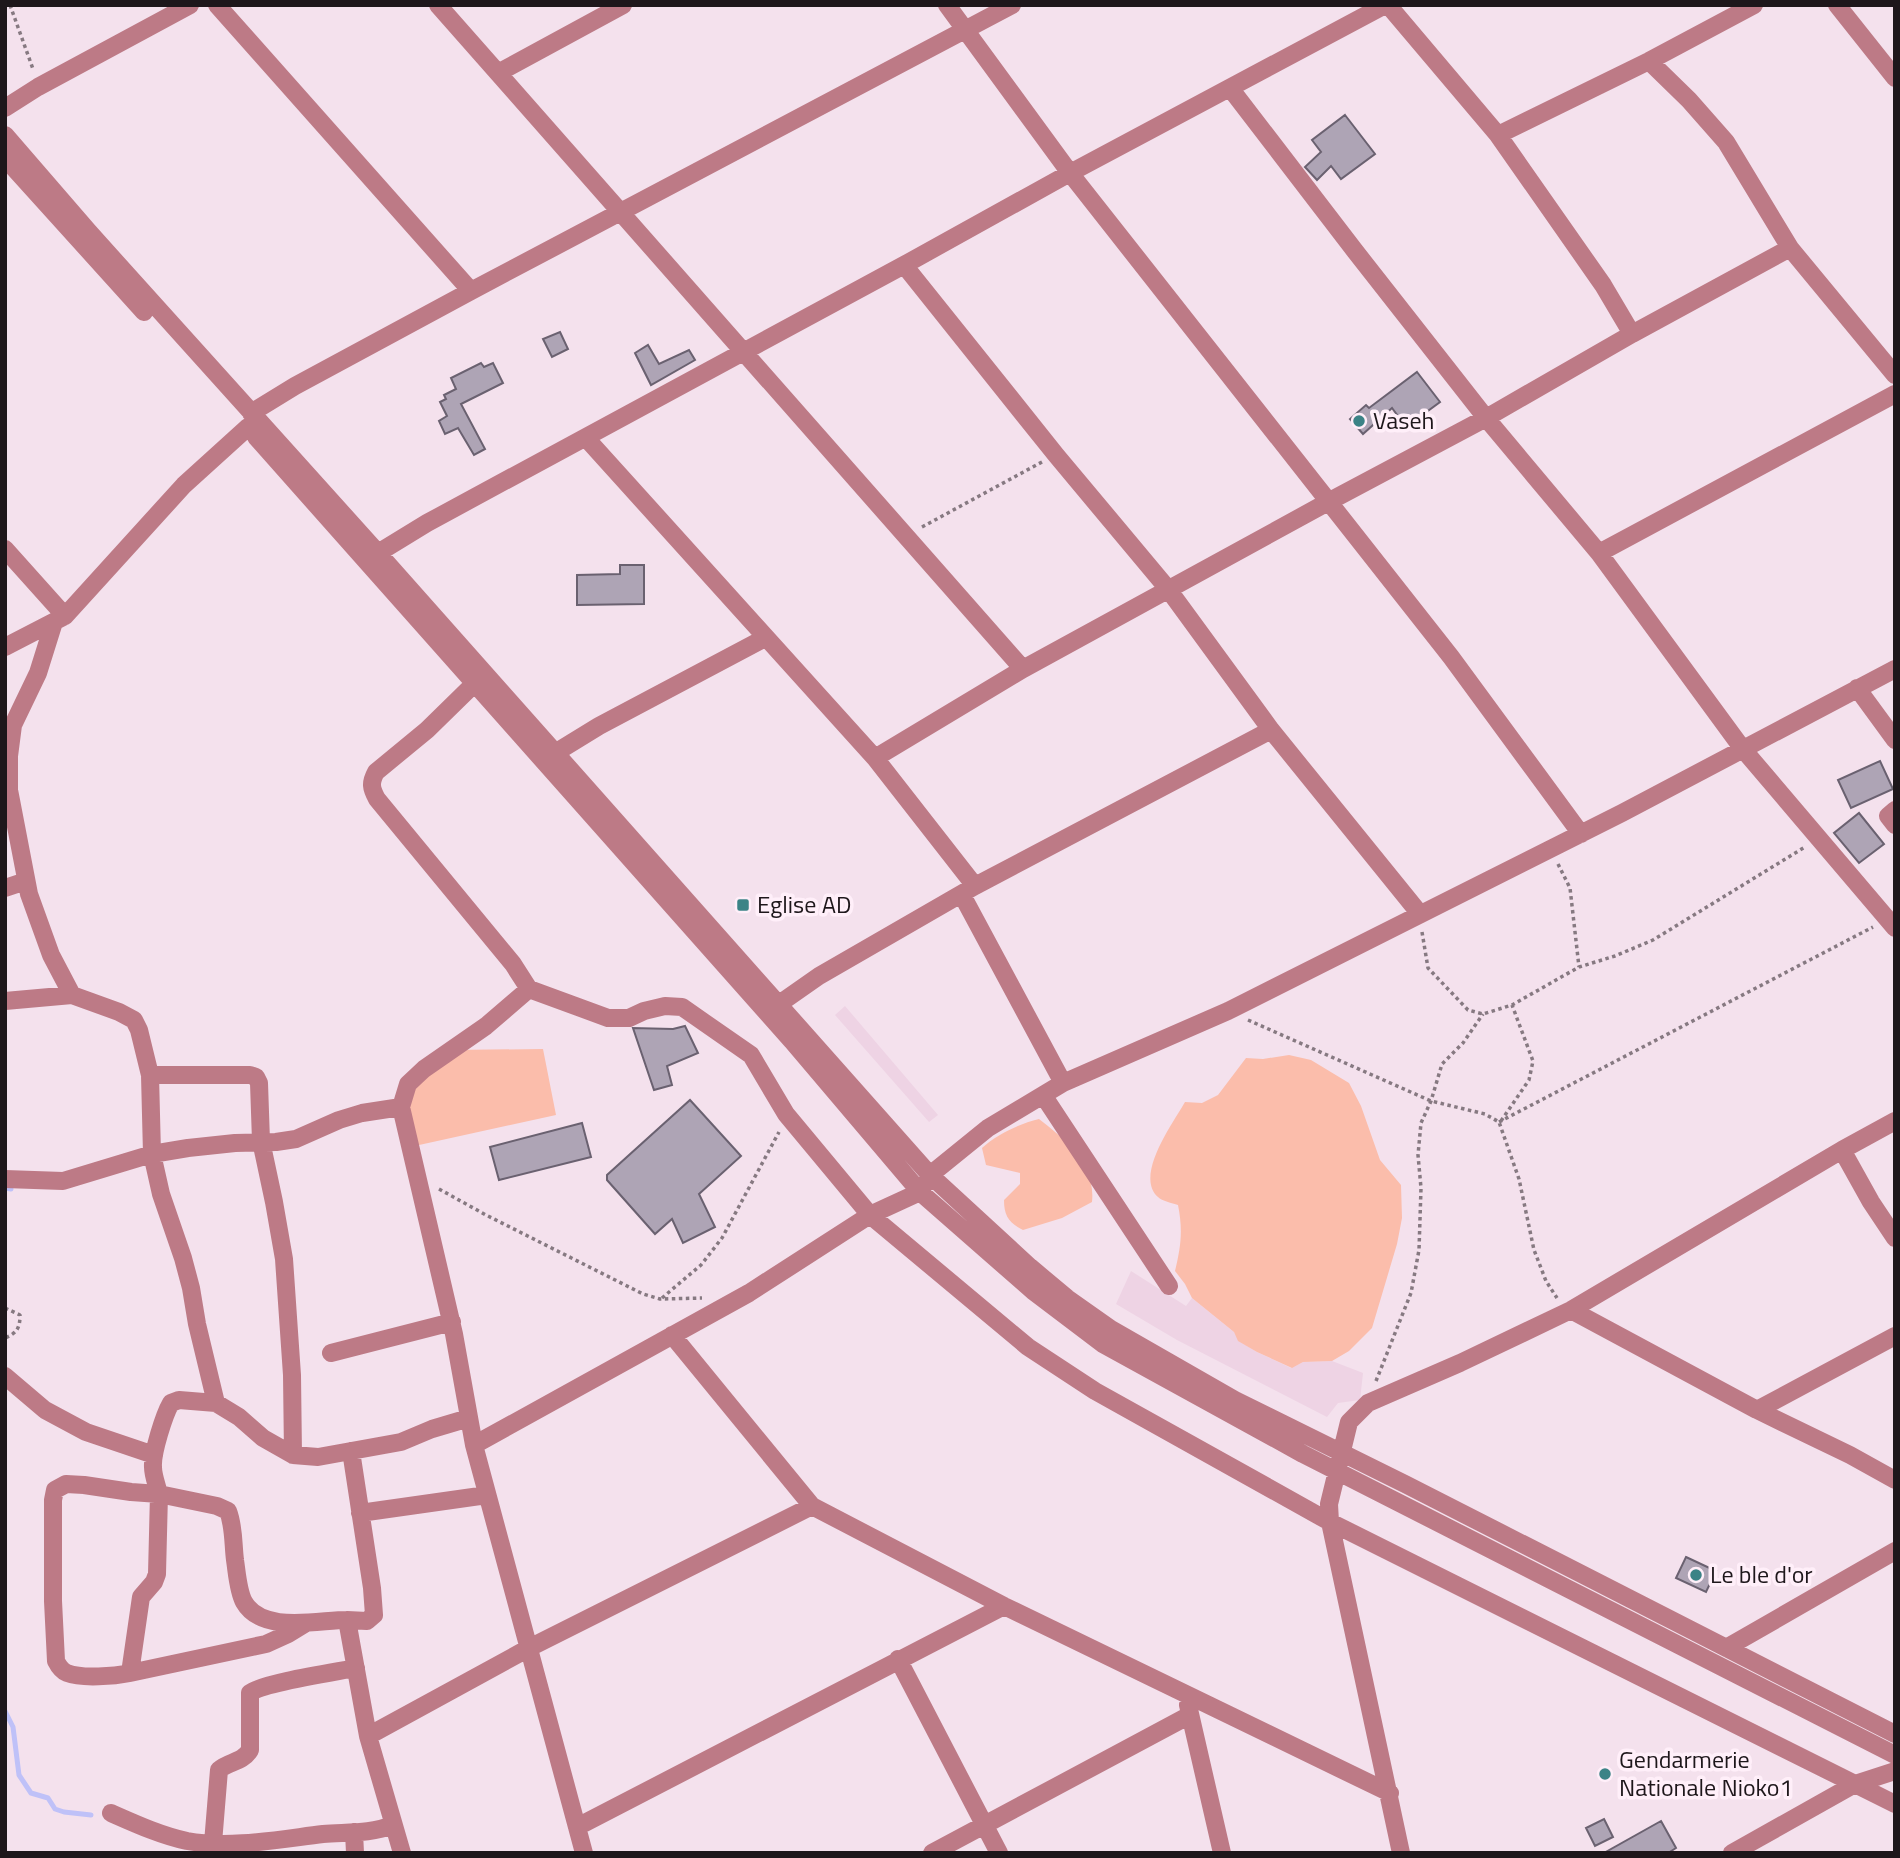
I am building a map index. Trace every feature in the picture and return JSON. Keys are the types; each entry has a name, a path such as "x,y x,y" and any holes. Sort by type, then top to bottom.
{"street":[{"path":"5,108 190,5"},
{"path":"217,5 471,291"},
{"path":"438,5 1023,669"},
{"path":"498,73 623,5"},
{"path":"947,5 1070,173 1451,657 1581,834"},
{"path":"5,647 60,619 184,485 249,420 295,386 1012,5"},
{"path":"378,553 427,523 1070,173 1386,5 1498,135 1603,285 1632,334"},
{"path":"1498,135 1649,61 1754,5"},
{"path":"1837,5 1895,78"},
{"path":"1649,61 1689,100 1726,142 1790,248 1895,376"},
{"path":"1230,88 1486,418 1599,553 1742,748 1891,924"},
{"path":"5,135 474,684 792,1041 920,1192 1032,1291 1103,1344 1337,1472 1895,1755"},
{"path":"5,158 249,420 378,553 930,1175 1067,1298 1111,1329 1235,1400 1895,1734"},
{"path":"875,758 1023,669 1486,418 1790,248"},
{"path":"904,265 1056,455 1168,589 1271,730 1420,914"},
{"path":"1599,553 1895,394"},
{"path":"586,438 875,758 969,891 1063,1083"},
{"path":"5,549 60,619"},
{"path":"60,619 13,725 7,759 9,790 26,881 51,955 72,995"},
{"path":"555,753 599,726 765,638"},
{"path":"474,1446 749,1293 870,1215 920,1192 930,1175 988,1128 1063,1083 1228,1011 1581,834 1895,669"},
{"path":"474,684 427,730 376,772 371,789 513,964 528,989 608,1018 629,1018 665,1006 682,1007 751,1055 786,1114 870,1215 1028,1347 1083,1384 1330,1522 1895,1804"},
{"path":"1857,688 1895,740"},
{"path":"779,1004 819,976 969,891 1271,730"},
{"path":"1895,810 1888,816 1895,825"},
{"path":"5,888 26,881"},
{"path":"528,989 485,1026 424,1069 408,1084 401,1107 452,1322 474,1446 584,1853"},
{"path":"5,1000 72,995 134,1020 150,1075 152,1154 161,1194 191,1288 216,1404"},
{"path":"150,1075 250,1075 256,1077 259,1083 261,1141 284,1259 292,1375 293,1455"},
{"path":"1043,1095 1169,1286"},
{"path":"5,1179 63,1181 152,1154 200,1146 296,1139 339,1120 362,1113 401,1107"},
{"path":"1401,1853 1330,1522 1329,1504 1349,1422 1368,1403 1571,1310 1895,1121"},
{"path":"1842,1150 1895,1238"},
{"path":"1571,1310 1757,1410 1895,1480"},
{"path":"331,1353 452,1322"},
{"path":"673,1335 812,1506 1004,1606 1390,1793"},
{"path":"1757,1410 1895,1336"},
{"path":"5,1376 45,1410 86,1432 154,1455"},
{"path":"130,1673 141,1597 154,1582 157,1574 159,1494 153,1467 154,1455 171,1403 179,1400 216,1404 239,1418 263,1438 293,1455 318,1457 401,1442 469,1418"},
{"path":"306,1623 267,1644 130,1673 67,1673 56,1661 53,1601 55,1490 66,1484 83,1485 159,1494 217,1506 228,1511 244,1602 253,1612 268,1621 367,1621 374,1615 372,1588 351,1451"},
{"path":"360,1513 487,1495"},
{"path":"368,1736 528,1648 812,1506"},
{"path":"1726,1648 1895,1551"},
{"path":"577,1827 1004,1606"},
{"path":"347,1620 368,1736 401,1853"},
{"path":"898,1659 999,1853"},
{"path":"213,1843 219,1770 239,1761 250,1750 250,1693 268,1686 356,1668"},
{"path":"1186,1694 1223,1853"},
{"path":"932,1853 1191,1714"},
{"path":"1732,1853 1854,1784 1895,1771"},
{"path":"111,1813 147,1829 189,1841 213,1843 380,1830 393,1825"},
{"path":"354,1832 355,1853"}],"path":[{"path":"10,5 38,88"},
{"path":"905,536 1056,455"},
{"path":"1420,914 1428,968 1468,1010 1483,1014 1512,1005 1579,967 1653,940 1819,839"},
{"path":"1551,849 1570,888 1579,967"},
{"path":"1499,1122 1891,924"},
{"path":"1499,1122 1529,1080 1533,1061 1512,1005"},
{"path":"1228,1011 1431,1101 1485,1114 1499,1122 1519,1180 1534,1250 1546,1281 1556,1297 1571,1310"},
{"path":"1368,1403 1411,1293 1419,1250 1421,1188 1418,1155 1421,1123 1443,1065 1463,1043 1483,1014"},
{"path":"660,1299 701,1265 722,1238 775,1142 786,1114"},
{"path":"415,1166 442,1192 643,1294 660,1299 713,1297"},
{"path":"5,1308 20,1315 20,1325 15,1335 5,1338"}],"shaded area":[{"path":"845,1006 938,1115 929,1122 835,1015"},
{"path":"543,1049 556,1115 410,1147 408,1084 451,1050"},
{"path":"1289,1055 1311,1060 1349,1083 1361,1106 1380,1160 1401,1185 1402,1218 1372,1328 1349,1351 1332,1361 1303,1362 1292,1368 1238,1341 1234,1332 1192,1298 1175,1271 1181,1238 1178,1205 1158,1197 1152,1188 1150,1176 1158,1149 1185,1102 1202,1103 1218,1095 1246,1058 1263,1059"},
{"path":"1039,1119 1077,1154 1089,1176 1092,1202 1062,1218 1023,1230 1008,1218 1004,1206 1004,1200 1020,1184 1020,1173 986,1165 982,1148 1009,1130"},
{"path":"1131,1271 1186,1306 1192,1298 1234,1332 1239,1341 1291,1368 1303,1362 1332,1361 1363,1373 1360,1400 1338,1403 1327,1417 1177,1340 1116,1304"}],"building":[{"path":"1345,115 1375,154 1341,179 1331,166 1317,180 1305,167 1321,152 1312,140"},
{"path":"560,332 568,349 552,357 543,339"},
{"path":"648,345 659,364 689,350 695,360 651,385 635,353"},
{"path":"481,363 484,367 493,363 503,383 461,404 485,449 474,455 458,428 445,434 439,421 447,416 440,402 446,399 444,395 456,389 451,378"},
{"path":"1417,372 1440,402 1406,427 1392,408 1363,434 1350,419 1366,405 1369,408"},
{"path":"620,565 644,565 644,604 577,605 577,575 620,574"},
{"path":"1880,761 1893,789 1851,808 1838,780"},
{"path":"1859,813 1884,844 1859,863 1834,833"},
{"path":"685,1026 698,1053 667,1066 672,1085 654,1090 633,1028 673,1029"},
{"path":"690,1100 741,1156 699,1194 715,1227 683,1243 672,1219 655,1234 607,1180 607,1175"},
{"path":"582,1123 591,1157 499,1180 490,1147"},
{"name":"Le ble d'or","path":"1686,1557 1716,1571 1706,1592 1676,1578"},
{"path":"1604,1819 1613,1837 1595,1846 1586,1828"},
{"path":"1661,1821 1676,1848 1668,1853 1604,1853"}],"waterway":[{"path":"5,1188 11,1189"},
{"path":"5,1711 13,1727 19,1775 31,1793 48,1798 55,1809 91,1815"}],"place":[{"name":"Vaseh","path":"1359,421"},
{"name":"Eglise AD","path":"743,905"},
{"name":"Le ble d'or","path":"1696,1575"},
{"name":"Gendarmerie Nationale Nioko1","path":"1605,1774"}]}
